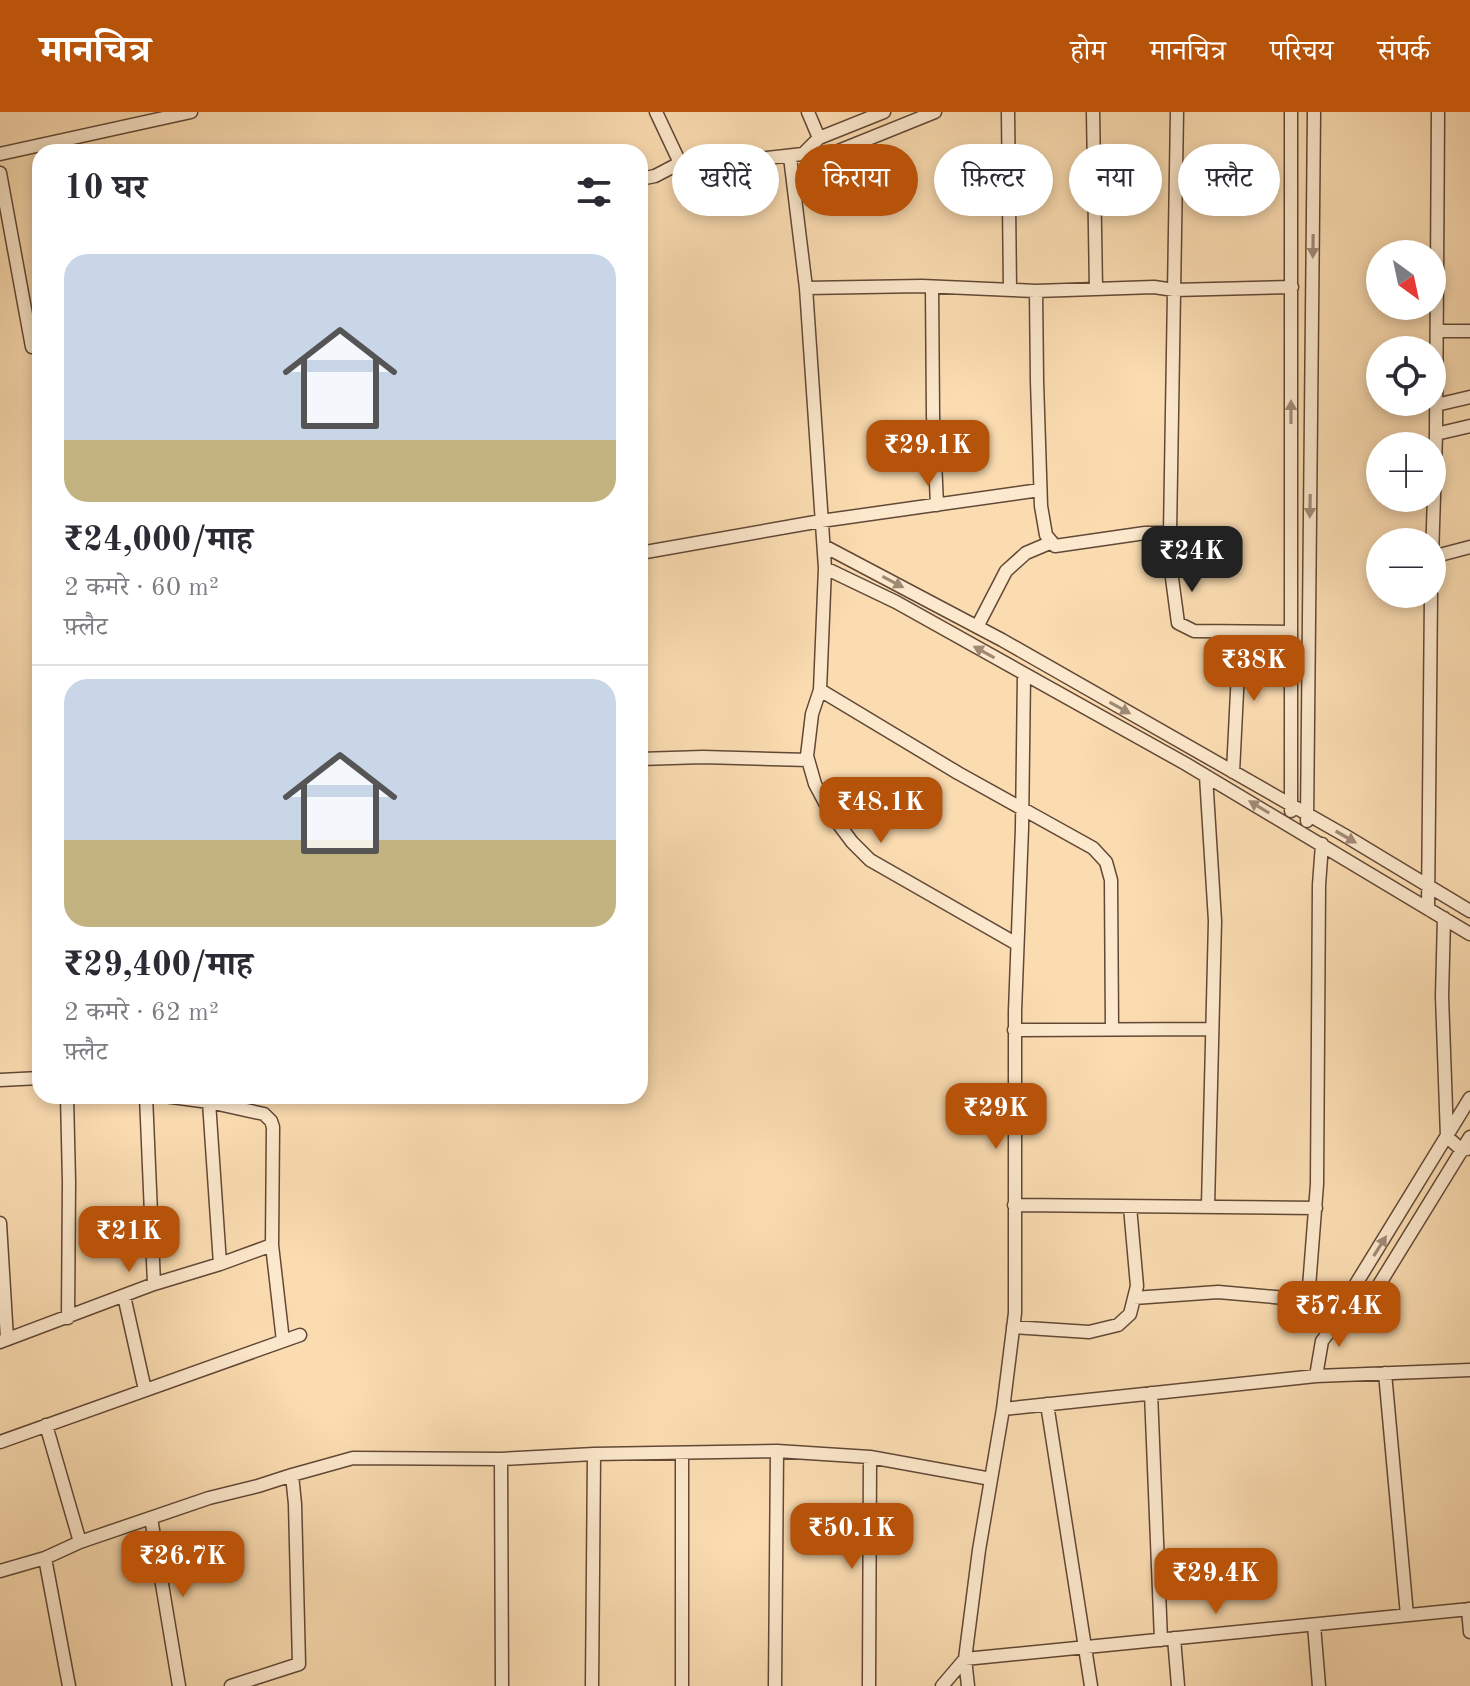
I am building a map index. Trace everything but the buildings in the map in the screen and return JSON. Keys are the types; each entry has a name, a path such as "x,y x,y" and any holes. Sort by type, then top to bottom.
{"street":[{"path":"122,112 128,126"},
{"path":"46,144 191,112"},
{"path":"656,112 672,146"},
{"path":"808,112 819,138"},
{"path":"811,144 884,112"},
{"path":"856,144 935,112"},
{"path":"1008,112 1010,290"},
{"path":"1093,112 1096,289"},
{"path":"1177,112 1170,563 1178,623 1194,631 1291,632"},
{"path":"1291,112 1291,826"},
{"path":"1307,836 1314,112"},
{"path":"1437,336 1438,112"},
{"path":"0,154 32,147"},
{"path":"648,177 672,167"},
{"path":"0,173 32,347"},
{"path":"801,216 825,568 820,690 812,714 807,756 815,784 831,814 870,860 1017,944"},
{"path":"806,288 932,287 1036,291 1292,287"},
{"path":"932,287 937,505"},
{"path":"1036,291 1040,490 1046,535 1055,546 1145,533 1170,533"},
{"path":"1437,331 1470,331"},
{"path":"1446,403 1470,397"},
{"path":"1444,432 1470,426"},
{"path":"648,552 821,521 1040,490"},
{"path":"977,627 1006,571 1026,553 1052,542"},
{"path":"824,546 977,627 1291,805 1470,911"},
{"path":"1446,553 1470,547"},
{"path":"825,568 896,602 1206,776 1470,934"},
{"path":"1428,909 1431,608"},
{"path":"1233,772 1240,632"},
{"path":"968,1686 965,1659 1015,1313 1014,1030 1023,808 1024,674"},
{"path":"820,690 958,773 1093,848 1106,862 1111,880 1112,1029"},
{"path":"648,759 808,760"},
{"path":"1206,776 1215,921 1208,1206"},
{"path":"1308,1300 1316,1208 1322,844"},
{"path":"1444,918 1442,1012 1447,1137"},
{"path":"1014,1030 1212,1029"},
{"path":"0,1080 32,1078"},
{"path":"1316,1376 1322,1341 1343,1314 1351,1292 1470,1098"},
{"path":"67,1104 68,1318"},
{"path":"146,1104 154,1284"},
{"path":"209,1104 220,1264"},
{"path":"218,1104 264,1114 273,1127 272,1245 283,1341"},
{"path":"1447,1137 1466,1149"},
{"path":"1134,1298 1218,1292 1308,1300 1343,1314 1369,1301 1466,1149 1470,1137"},
{"path":"1014,1205 1316,1208"},
{"path":"1013,1327 1089,1332 1118,1325 1130,1314 1137,1286 1130,1207"},
{"path":"0,1223 3,1341 154,1284 272,1245"},
{"path":"124,1296 145,1390"},
{"path":"0,1442 300,1335"},
{"path":"1003,1409 1316,1376 1470,1370"},
{"path":"1385,1373 1407,1615"},
{"path":"1151,1393 1168,1639 1178,1686"},
{"path":"1047,1404 1091,1686"},
{"path":"46,1425 80,1542"},
{"path":"0,1571 45,1558 80,1542 209,1498 353,1458 501,1459 777,1451 870,1457 991,1479"},
{"path":"775,1686 777,1451"},
{"path":"592,1686 594,1454"},
{"path":"682,1454 682,1686"},
{"path":"869,1686 870,1457"},
{"path":"501,1459 502,1686"},
{"path":"231,1686 299,1664 292,1475"},
{"path":"151,1518 179,1686"},
{"path":"45,1558 69,1686"},
{"path":"942,1686 965,1659 1469,1609 1470,1632"},
{"path":"1314,1625 1319,1686"}]}
